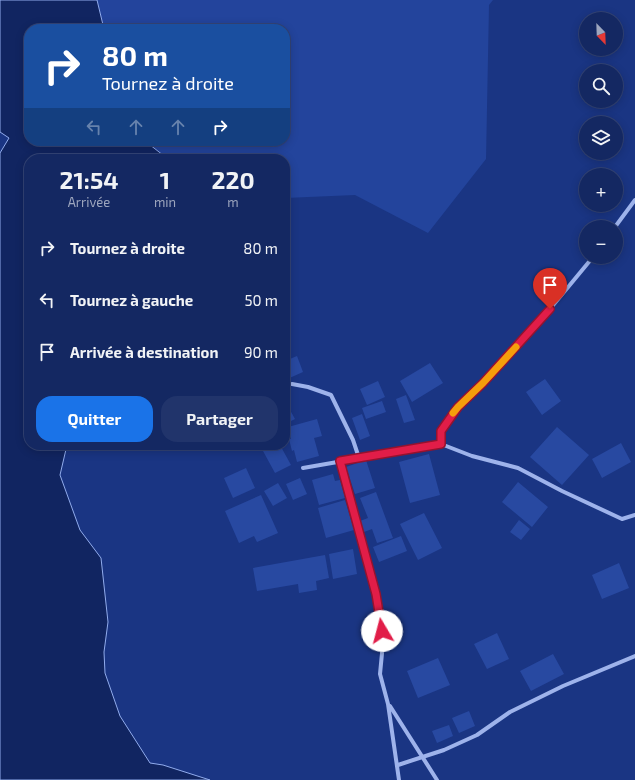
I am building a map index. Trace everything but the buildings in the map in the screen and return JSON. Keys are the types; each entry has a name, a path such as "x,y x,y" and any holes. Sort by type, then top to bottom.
{"street":[{"path":"620,220 635,200"},
{"path":"441,444 441,431 458,407 483,383 540,321 587,264"},
{"path":"292,384 308,387 331,395 353,440 359,458"},
{"path":"303,468 441,444 472,456 518,468 562,491 622,519 635,515"},
{"path":"340,461 376,594 383,644 380,674 388,704 399,780"},
{"path":"398,765 444,750 477,735 510,712 563,686 635,656"},
{"path":"388,704 438,780"}],"shaded area":[{"path":"0,0 97,0 103,24 24,24 24,146 151,146 162,154 24,154 24,450 66,450 60,475 80,530 101,558 108,622 104,652 105,673 120,716 150,763 163,765 210,780 0,780 0,153 9,138 0,132"},
{"path":"97,0 493,0 489,5 486,159 428,233 355,195 290,198 290,154 162,154 151,146 290,146 290,24 103,24"}],"slow traffic":[{"path":"453,413 516,347"}],"route":[{"path":"382,631 376,594 340,461 441,444 441,431 458,407 483,383 550,309"}]}
